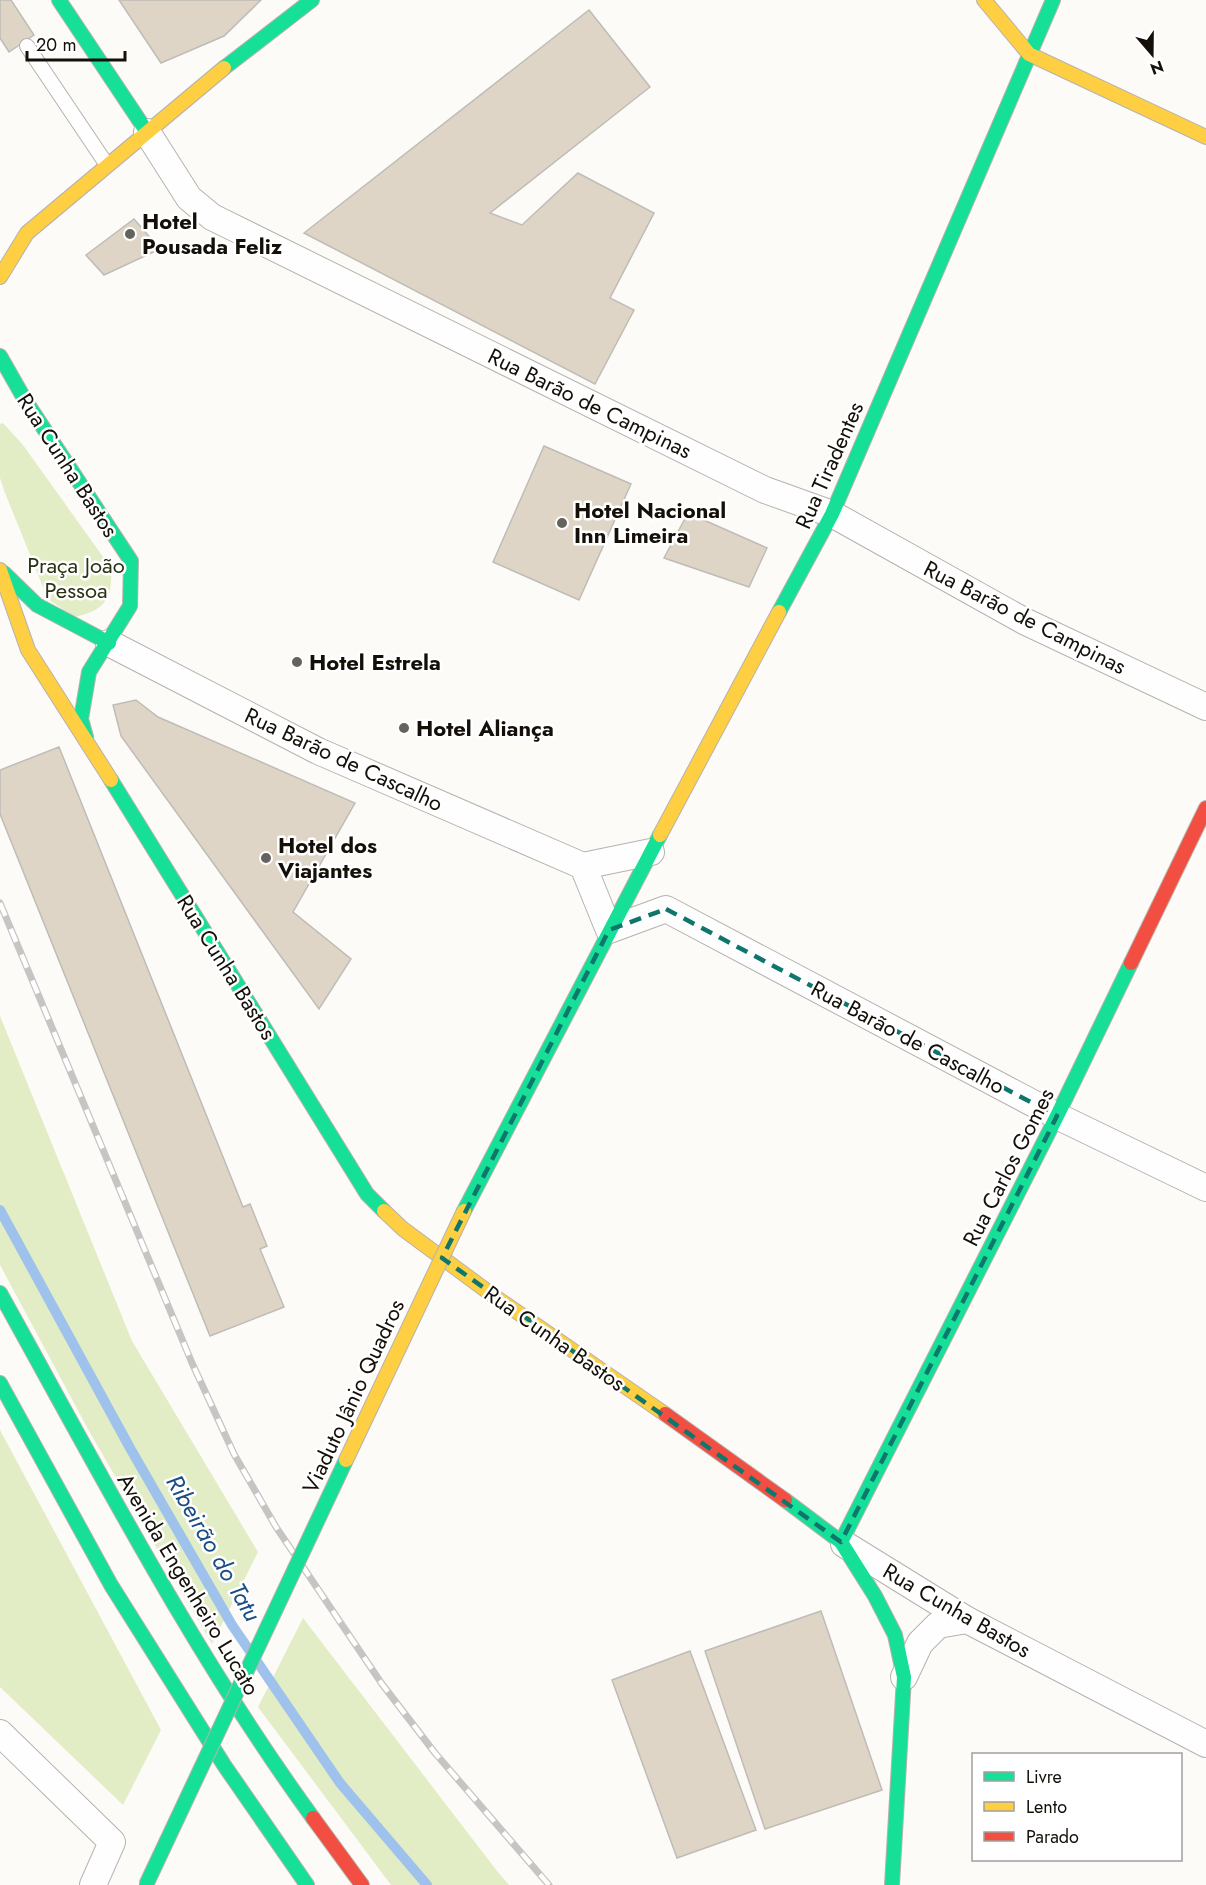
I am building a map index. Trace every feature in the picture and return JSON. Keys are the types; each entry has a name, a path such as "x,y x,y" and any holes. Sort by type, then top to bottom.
{"main road":[{"name":"Rua Barão de Campinas","path":"59,0 147,132"},
{"path":"0,277 27,233 147,132 312,0"},
{"path":"984,0 1029,54 1206,137"},
{"name":"Rua Tiradentes","path":"609,930 832,514 1053,0"},
{"path":"3,242 27,233"},
{"name":"Rua Cunha Bastos","path":"0,356 25,400 131,561 130,606 89,672 81,719 88,742"},
{"path":"3,399 25,400"},
{"path":"0,570 38,605 109,643"},
{"name":"Rua Cunha Bastos","path":"0,570 28,650 88,742 367,1194 403,1229 438,1255 688,1429 841,1542"},
{"name":"Rua Carlos Gomes","path":"841,1542 1058,1116 1206,808"},
{"name":"Viaduto Jânio Quadros","path":"146,1885 464,1211 609,930"},
{"name":"Avenida Engenheiro Lucato","path":"0,1293 190,1633 278,1770 362,1885"},
{"path":"0,1383 111,1585 224,1765 307,1885"},
{"path":"841,1542 875,1596 895,1635 904,1677 892,1885"}],"street":[{"name":"Rua Barão de Campinas","path":"147,132 189,198 212,217 765,490 832,514 1024,621 1206,707"},
{"name":"Rua Barão de Cascalho","path":"109,643 318,751 583,866"},
{"path":"609,930 583,866 651,852"},
{"name":"Rua Barão de Cascalho","path":"609,930 666,909 1058,1116 1206,1188"},
{"name":"Rua Cunha Bastos","path":"841,1542 967,1620 1206,1744"},
{"path":"904,1677 920,1643 938,1625 967,1620"},
{"path":"0,1733 112,1842 93,1885"}],"lane":[{"path":"27,46 107,165"}],"highlighted area":[{"path":"666,909 1057,1116 841,1542 442,1258 609,930"}],"green space":[{"name":"Praça João Pessoa","path":"3,423 23,445 111,568 108,596 93,611 74,617 48,599 0,478 0,424"},
{"path":"0,1016 132,1341 258,1552 212,1644 89,1431 0,1265"},
{"path":"0,1430 161,1730 123,1805 0,1687"},
{"path":"303,1618 509,1885 391,1885 258,1707"}],"building":[{"path":"0,0 11,0 34,35 9,52 0,38"},
{"path":"119,0 261,0 224,36 161,63"},
{"path":"589,10 650,87 490,213 522,225 578,173 654,213 610,298 634,310 595,384 304,233"},
{"name":"Hotel Pousada Feliz","path":"134,219 160,249 104,275 86,255"},
{"name":"Hotel Nacional Inn Limeira","path":"544,446 631,484 579,600 493,562"},
{"path":"688,513 767,548 749,587 664,558"},
{"name":"Hotel dos Viajantes","path":"136,700 158,717 355,803 293,912 351,959 319,1009 121,736 113,705"},
{"path":"59,747 243,1207 250,1204 267,1246 260,1249 284,1307 210,1336 0,814 0,770"},
{"path":"821,1611 882,1790 765,1829 705,1651"},
{"path":"690,1651 756,1830 677,1858 612,1680"}],"waterway":[{"name":"Ribeirão do Tatu","path":"0,1210 130,1448 232,1625 340,1783 427,1885"}],"railway":[{"path":"0,903 192,1363 234,1454 276,1527 382,1684 435,1753 549,1885"}],"traffic: fast":[{"path":"59,0 147,132"},
{"path":"224,68 312,0"},
{"path":"779,612 832,514 1053,0"},
{"path":"0,356 25,400 131,561 130,606 89,672 81,719 86,737"},
{"path":"4,573 37,605 109,643"},
{"path":"111,780 367,1194 384,1211"},
{"path":"464,1211 660,835"},
{"path":"841,1542 1057,1116 1131,963"},
{"path":"0,1293 187,1626 227,1691 313,1818"},
{"path":"0,1383 111,1585 224,1765 307,1885"},
{"path":"146,1885 346,1460"},
{"path":"785,1500 841,1542 875,1596 895,1635 904,1677 892,1885"}],"traffic: slow":[{"path":"984,0 1029,54 1206,137"},
{"path":"0,277 27,233 224,68"},
{"path":"0,570 28,650 111,780"},
{"path":"660,835 779,612"},
{"path":"384,1211 403,1229 491,1294 665,1414"},
{"path":"346,1460 464,1211"}],"traffic: jam":[{"path":"1131,963 1206,808"},
{"path":"665,1414 785,1500"},
{"path":"313,1818 362,1885"}],"place":[{"name":"Hotel Pousada Feliz","path":"130,234"},
{"name":"Hotel Nacional Inn Limeira","path":"562,523"},
{"name":"Hotel Estrela","path":"297,662"},
{"name":"Hotel Aliança","path":"404,728"},
{"name":"Hotel dos Viajantes","path":"266,858"}]}
